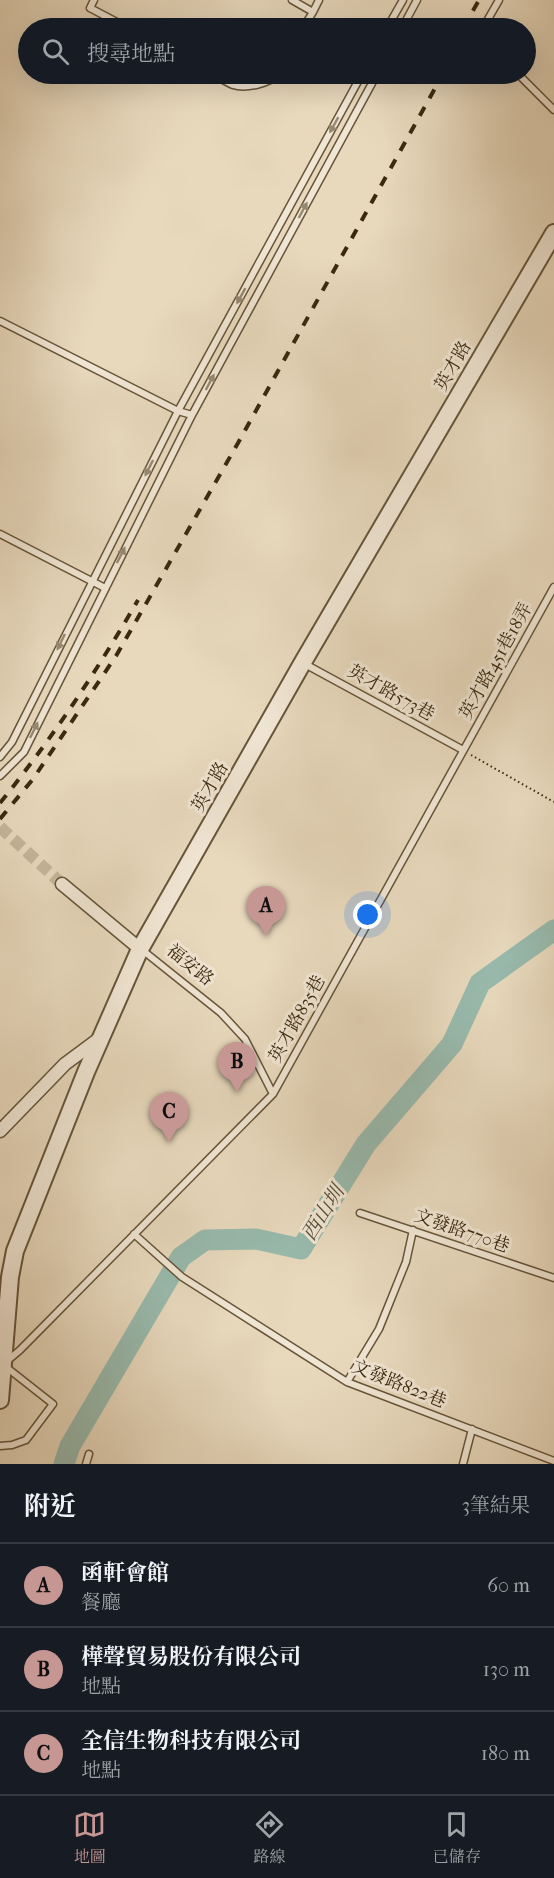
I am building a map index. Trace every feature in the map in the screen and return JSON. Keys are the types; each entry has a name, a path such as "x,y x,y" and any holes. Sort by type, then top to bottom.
{"street":[{"name":"英才路","path":"0,1400 10,1277 15,1251 86,1071 140,949 303,662 554,232"},
{"name":"福安路","path":"62,884 140,949"},
{"path":"0,1131 65,1064 102,1037"}],"lane":[{"path":"94,0 90,8 109,18"},
{"path":"292,0 313,12"},
{"path":"309,18 319,0"},
{"path":"393,18 403,0"},
{"path":"407,18 417,0"},
{"path":"489,18 499,0"},
{"path":"231,84 235,86 260,84"},
{"path":"0,757 12,742 178,411 357,84"},
{"path":"0,776 24,752 192,415 372,84"},
{"path":"528,84 554,110"},
{"path":"0,321 178,411 192,415"},
{"path":"0,534 91,583 105,588"},
{"name":"英才路451巷18弄","path":"463,750 554,587"},
{"name":"英才路573巷","path":"303,662 463,750"},
{"name":"英才路835巷","path":"2,1364 20,1350 273,1094 463,750"},
{"name":"福安路","path":"140,949 221,1013 244,1039 273,1094"},
{"name":"文發路770巷","path":"360,1213 554,1278"},
{"path":"347,1382 379,1329 406,1262 413,1230"},
{"name":"文發路822巷","path":"134,1234 182,1277 347,1382 554,1461"},
{"path":"0,1446 26,1440 53,1404 2,1364"},
{"path":"463,1464 472,1429"},
{"path":"86,1464 89,1454"}],"path":[{"path":"463,750 554,802"}],"waterway":[{"name":"西山圳","path":"64,1464 70,1446 181,1257 205,1240 256,1239 301,1249 366,1144 452,1044 480,983 554,930"}],"tunnel":[{"path":"0,827 62,884"}],"railway":[{"path":"469,18 479,0"},
{"path":"0,819 33,779 116,656 238,443 437,84"},
{"path":"0,803 73,704 138,600"}],"place":[{"name":"函軒會館","path":"266,936"},
{"name":"樺聲貿易股份有限公司","path":"237,1092"},
{"name":"全信生物科技有限公司","path":"169,1142"}]}
